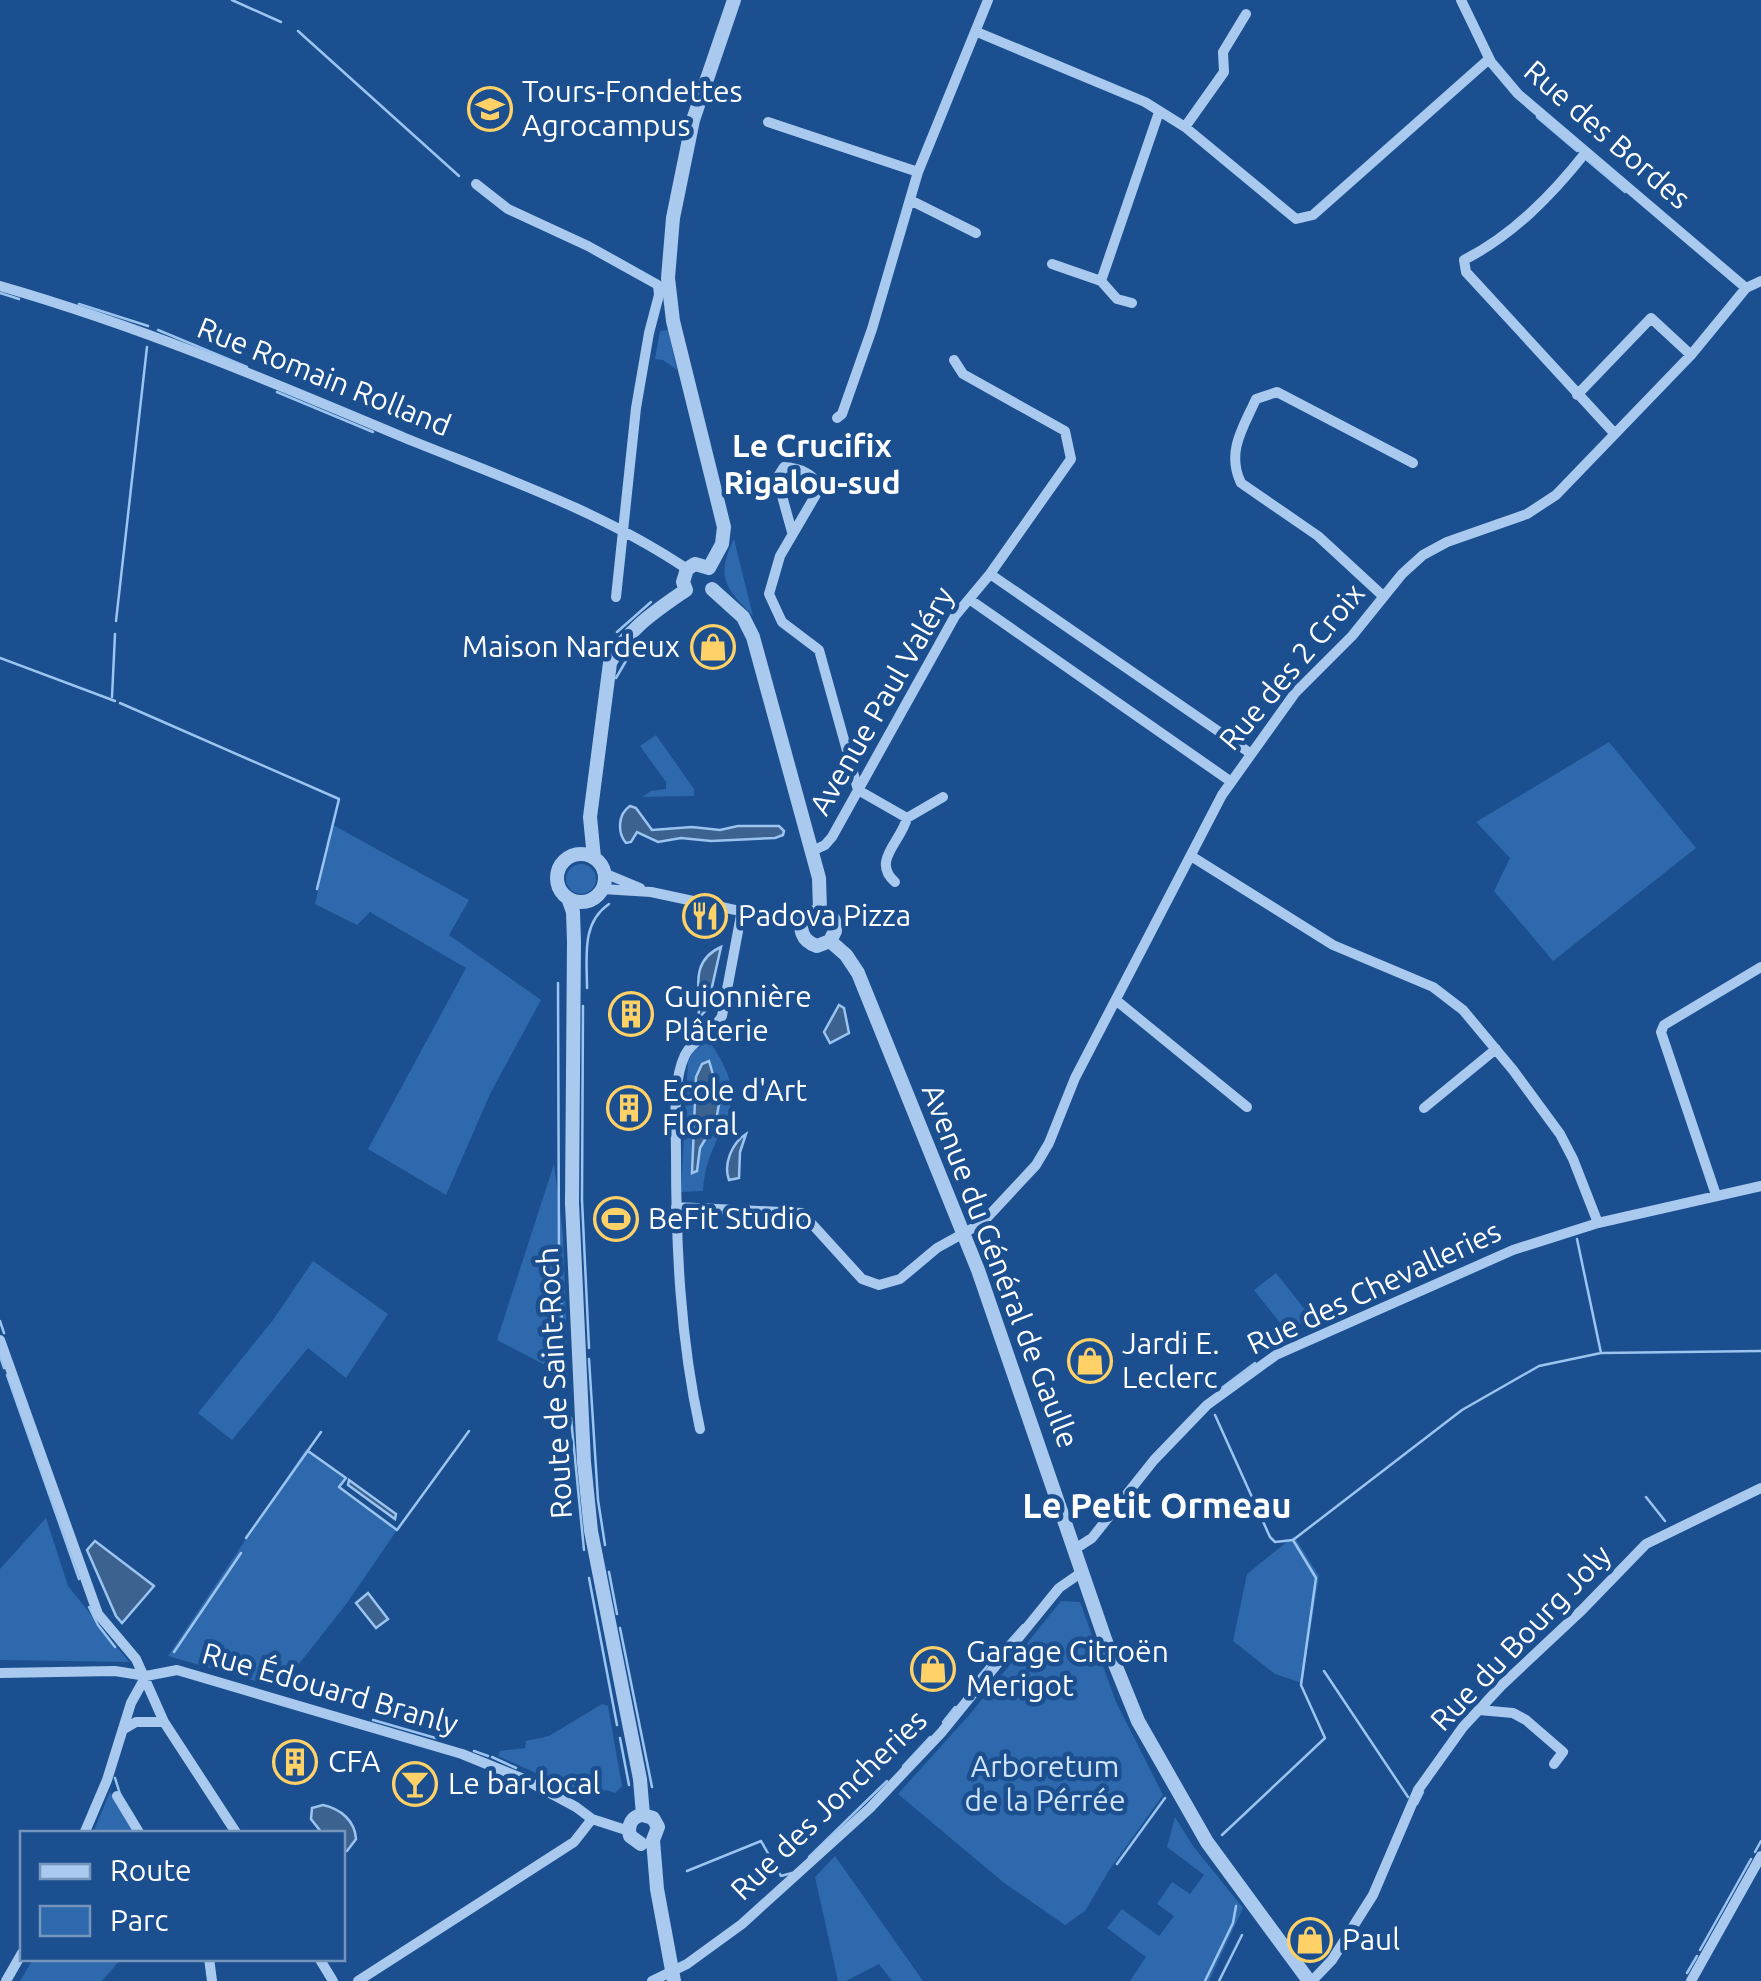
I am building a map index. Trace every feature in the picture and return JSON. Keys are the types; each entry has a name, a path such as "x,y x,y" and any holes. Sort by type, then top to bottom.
{"street":[{"path":"709,568 722,544 724,528 674,321 668,278 673,218 693,120 734,0"},
{"path":"837,418 842,414 872,329 918,172 988,0"},
{"name":"Rue des Bordes","path":"1461,0 1489,59 1518,94 1746,288"},
{"path":"1186,127 1224,72 1223,52 1246,14"},
{"path":"977,32 1145,102 1186,127 1296,219 1305,219 1343,190 1489,59"},
{"path":"1101,281 1159,112"},
{"path":"768,122 918,172"},
{"path":"1586,152 1508,233 1464,260 1466,272 1615,434"},
{"path":"476,184 508,209 588,246 658,286 636,408 616,597"},
{"path":"910,200 976,233"},
{"path":"1052,264 1101,281 1117,298 1132,304"},
{"path":"1746,288 1761,282"},
{"name":"Rue Romain Rolland","path":"0,286 151,333 624,530 687,569"},
{"name":"Rue des 2 Croix","path":"676,1208 802,1213 862,1279 879,1285 900,1280 937,1248 982,1223 1036,1165 1049,1143 1074,1078 1230,782 1295,693 1352,636 1402,574 1434,549 1541,506 1691,355 1746,288"},
{"path":"1577,395 1651,318 1691,355"},
{"name":"Avenue Paul Valéry","path":"812,851 828,842 955,616 1066,470 1072,449 1065,431 963,374 954,360"},
{"path":"1383,596 1318,536 1242,483 1233,450 1256,398 1278,392 1413,463"},
{"path":"792,532 777,478 784,467 812,476 818,490 773,570 769,594 782,622 819,650 858,790 907,818"},
{"path":"700,564 709,568 714,580 712,589 699,596 686,590 683,582 687,569 700,564"},
{"path":"990,574 1250,753"},
{"path":"712,589 743,616 753,637 812,851 822,899 820,910"},
{"path":"603,881 594,858 590,817 610,663 642,623 686,590"},
{"path":"969,598 1230,782"},
{"path":"895,882 884,864 907,818 943,797"},
{"path":"590,817 557,877 568,898 586,902 603,881"},
{"path":"570,857 582,854 594,858"},
{"path":"1190,856 1333,945 1433,988 1462,1010 1496,1048 1560,1134 1598,1223"},
{"path":"603,881 801,924"},
{"name":"Route de Saint-Roch","path":"568,898 574,942 572,1203 584,1462 591,1531 644,1815"},
{"name":"Route de Saint-Roch","path":"574,942 586,902"},
{"path":"700,1428 685,1346 676,1208 681,1070 689,1049 722,1016 742,910"},
{"path":"820,910 830,915 836,925 830,941 822,946 807,942 801,924 806,916 820,910"},
{"name":"Avenue du Général de Gaulle","path":"830,941 858,974 964,1234 1120,1681 1160,1764 1206,1842 1310,1981"},
{"path":"1716,1196 1661,1032 1664,1026 1761,967"},
{"path":"1117,1001 1246,1107"},
{"path":"1424,1108 1496,1048"},
{"name":"Rue des Chevalleries","path":"1075,1549 1092,1538 1154,1460 1207,1406 1263,1362 1512,1250 1598,1223 1761,1186"},
{"path":"0,1340 98,1614 136,1658 164,1722 235,1831"},
{"name":"Rue du Bourg Joly","path":"1310,1981 1332,1960 1373,1895 1418,1790 1479,1710 1646,1544 1761,1488"},
{"name":"Rue des Joncheries","path":"652,1981 674,1974 742,1924 870,1808 941,1733 1058,1588 1082,1572"},
{"name":"Rue Édouard Branly","path":"0,1673 114,1671 146,1676 177,1670 462,1754 526,1780 576,1806 592,1819 629,1831"},
{"path":"85,1831 107,1780 131,1703 146,1676"},
{"path":"1479,1710 1513,1713 1526,1720 1563,1752 1554,1764"},
{"path":"123,1729 136,1722 164,1722"},
{"path":"116,1796 138,1831"},
{"path":"647,1842 633,1840 629,1831 634,1818 653,1818 658,1827 647,1842 674,1974"},
{"path":"358,1981 574,1842 592,1819"},
{"path":"1690,1981 1761,1856"},
{"path":"6,1981 20,1956"}],"green space":[{"path":"668,330 677,370 655,359 660,331"},
{"path":"734,539 753,616 726,582 725,564"},
{"path":"656,735 694,789 694,796 642,797 666,789 666,782 640,746"},
{"path":"1609,742 1696,848 1553,961 1494,891 1510,858 1476,822"},
{"path":"333,825 469,900 449,935 541,1000 491,1092 446,1195 368,1149 466,968 370,912 357,925 315,904"},
{"path":"581,864 595,873 596,879 587,893 581,894 567,885 566,879 575,865"},
{"path":"708,1040 731,1085 731,1102 707,1168 703,1191 681,1192 688,1061"},
{"path":"554,1164 563,1234 568,1377 497,1340"},
{"path":"313,1261 388,1314 346,1378 308,1348 232,1440 198,1413 273,1320"},
{"path":"1276,1273 1310,1316 1288,1333 1254,1290"},
{"path":"306,1449 346,1478 339,1488 397,1530 347,1603 280,1688 168,1656"},
{"path":"46,1518 68,1586 129,1662 0,1660 0,1569"},
{"path":"1294,1536 1319,1576 1302,1683 1275,1674 1233,1641 1247,1574"},
{"name":"Arboretum de la Pérrée","path":"1061,1601 1080,1602 1116,1702 1163,1795 1085,1911 1065,1925 1003,1882 898,1794 971,1713"},
{"path":"602,1704 608,1706 622,1786 615,1793 607,1790 590,1795 576,1791 498,1756 500,1751 525,1748 526,1741 549,1736"},
{"path":"110,1792 137,1831 94,1831"},
{"path":"1175,1817 1243,1908 1209,1981 1130,1981 1146,1957 1107,1928 1122,1909 1159,1936 1174,1916 1157,1904 1172,1882 1190,1894 1204,1875 1167,1847"},
{"path":"835,1856 923,1981 892,1981 879,1964 846,1981 838,1981 815,1877"},
{"path":"31,1961 119,1961 102,1981 20,1981"}],"shaded area":[{"path":"630,806 636,808 652,830 779,826 784,831 775,838 681,838 658,842 637,832 626,843 620,823"},
{"path":"721,947 707,1009 698,1019 700,970 710,954"},
{"path":"839,1005 844,1008 849,1033 830,1043 824,1032"},
{"path":"709,1061 720,1098 716,1121 700,1148 697,1171 692,1173 696,1077 702,1064"},
{"path":"746,1134 740,1152 739,1178 729,1180 730,1154"},
{"path":"349,1480 396,1514 395,1519 348,1485"},
{"path":"95,1541 154,1586 122,1623 87,1550"},
{"path":"368,1593 388,1619 376,1628 356,1603"},
{"path":"323,1805 336,1809 350,1821 356,1839 347,1851 345,1831 320,1831 311,1819 312,1808"}],"waterway":[{"path":"232,0 281,22"},
{"path":"298,31 459,176"},
{"path":"1537,117 1577,151"},
{"path":"1587,160 1625,192"},
{"path":"0,293 19,299"},
{"path":"79,304 148,326"},
{"path":"158,330 247,367"},
{"path":"116,621 147,347"},
{"path":"277,392 373,432"},
{"path":"617,632 651,602"},
{"path":"112,697 115,634"},
{"path":"616,678 637,642"},
{"path":"0,658 115,701"},
{"path":"120,703 339,799 317,889"},
{"path":"587,988 590,931 609,904"},
{"path":"558,983 559,1257 564,1368"},
{"path":"583,1006 582,1200 589,1348"},
{"path":"1577,1239 1601,1353"},
{"path":"0,1321 4,1333"},
{"path":"1222,1835 1325,1738 1301,1685 1316,1578 1293,1540 1462,1410 1539,1366 1601,1353 1761,1351"},
{"path":"0,1356 4,1368"},
{"path":"589,1359 598,1500 605,1545"},
{"path":"1219,1390 1255,1363"},
{"path":"7,1375 79,1579"},
{"path":"1215,1415 1270,1537 1275,1542 1293,1540"},
{"path":"571,1418 584,1550"},
{"path":"308,1451 346,1478 339,1487 397,1530 469,1431"},
{"path":"246,1538 321,1432"},
{"path":"1646,1497 1665,1521"},
{"path":"174,1652 241,1553"},
{"path":"609,1572 617,1614"},
{"path":"589,1578 617,1725"},
{"path":"89,1607 115,1647"},
{"path":"1007,1643 1023,1625"},
{"path":"620,1628 652,1787"},
{"path":"978,1677 1003,1647"},
{"path":"1324,1671 1408,1797"},
{"path":"943,1722 955,1707"},
{"path":"373,1720 439,1739"},
{"path":"903,1766 930,1737"},
{"path":"620,1738 629,1785"},
{"path":"474,1751 488,1756"},
{"path":"492,1757 516,1768"},
{"path":"115,1778 120,1794"},
{"path":"809,1857 887,1781"},
{"path":"1417,1804 1423,1792"},
{"path":"1117,1864 1165,1798"},
{"path":"687,1871 761,1841 781,1876 792,1873"},
{"path":"1755,1852 1761,1841"},
{"path":"1700,1950 1751,1859"},
{"path":"1205,1981 1233,1923 1236,1906"},
{"path":"1219,1981 1242,1935"},
{"path":"1687,1973 1697,1956"}],"place":[{"name":"Tours-Fondettes Agrocampus","path":"490,109"},
{"name":"Maison Nardeux","path":"713,647"},
{"name":"Padova Pizza","path":"705,916"},
{"name":"Guionnière Plâterie","path":"631,1014"},
{"name":"Ecole d'Art Floral","path":"629,1108"},
{"name":"BeFit Studio","path":"616,1219"},
{"name":"Jardi E. Leclerc","path":"1090,1361"},
{"name":"Garage Citroën Merigot","path":"933,1669"},
{"name":"CFA","path":"295,1762"},
{"name":"Le bar local","path":"415,1784"},
{"name":"Paul","path":"1310,1940"}],"district":[{"name":"Le Crucifix Rigalou-sud","path":"812,464"},
{"name":"Le Petit Ormeau","path":"1157,1506"}]}
